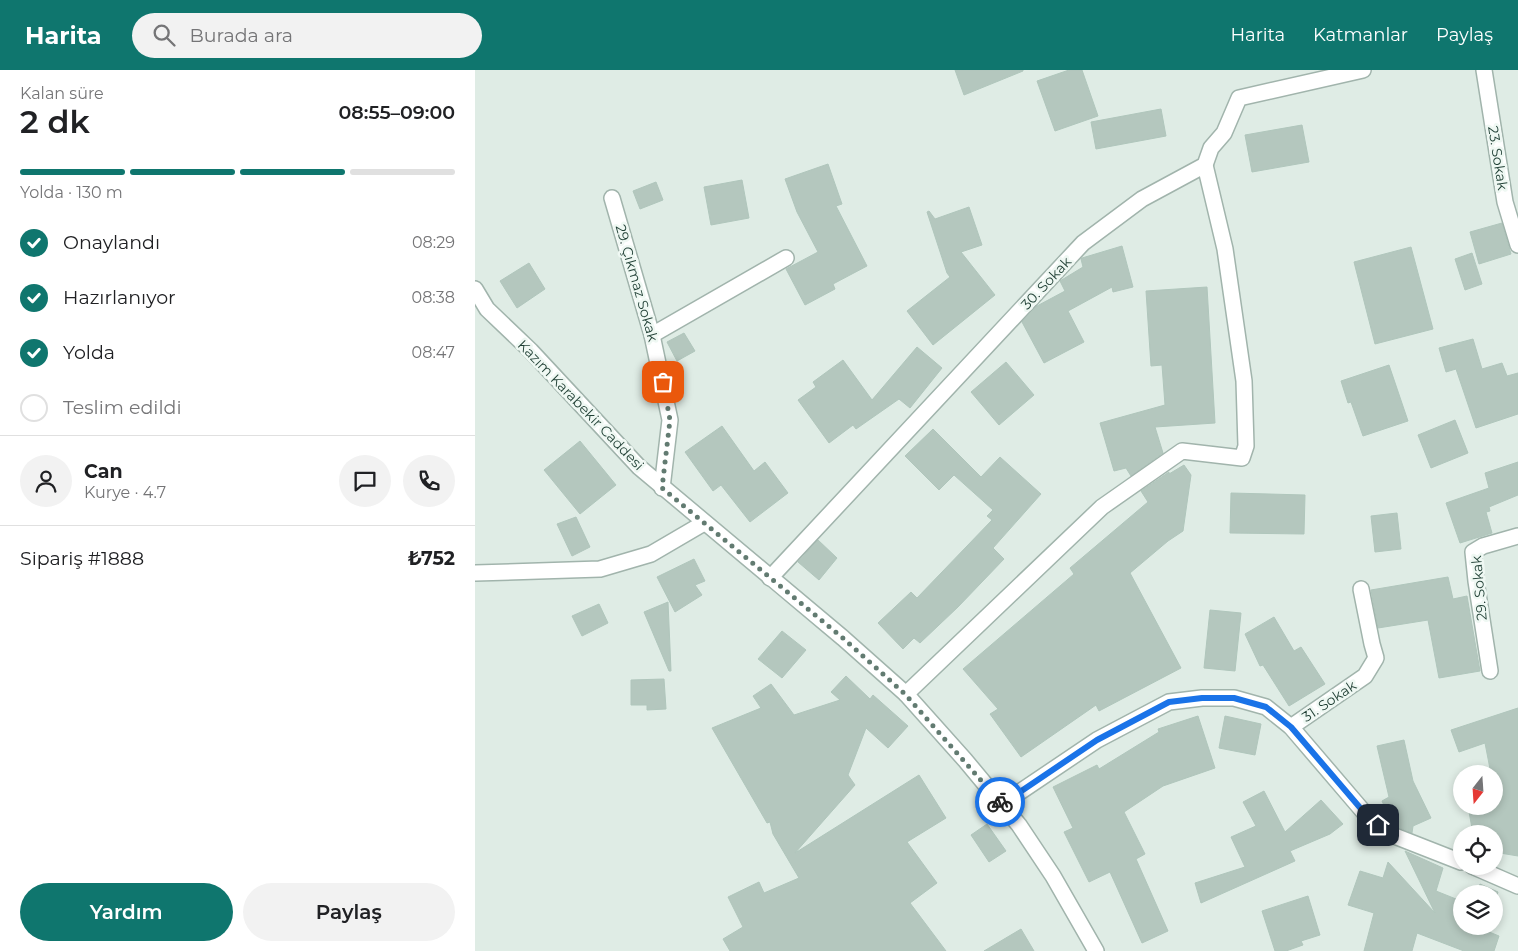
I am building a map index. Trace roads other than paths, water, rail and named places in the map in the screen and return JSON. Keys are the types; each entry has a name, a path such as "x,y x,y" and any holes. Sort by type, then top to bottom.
{"street":[{"path":"905,694 1077,530 1110,501 1183,451 1242,458 1246,446 1244,381 1225,248 1205,165 1211,148 1224,133 1239,98 1363,70"},
{"name":"23. Sokak","path":"1485,70 1505,202 1518,245"},
{"name":"30. Sokak","path":"770,578 1083,243 1142,199 1205,165"},
{"name":"29. Çıkmaz Sokak","path":"612,198 652,335 670,420 662,488"},
{"path":"652,335 786,258"},
{"name":"Kazım Karabekir Caddesi","path":"475,289 481,311 531,351 639,467 843,638 905,694 1019,825 1053,876 1096,951"},
{"path":"475,573 599,569 651,554 704,523"},
{"name":"29. Sokak","path":"1490,671 1473,552 1483,546 1518,536"},
{"name":"31. Sokak","path":"1291,727 1365,676 1376,658 1361,589"},
{"name":"31. Sokak","path":"1002,804 1097,740 1169,702 1202,698 1234,698 1266,707 1291,727 1368,817 1387,833 1453,859"},
{"path":"1493,875 1518,886"}]}
